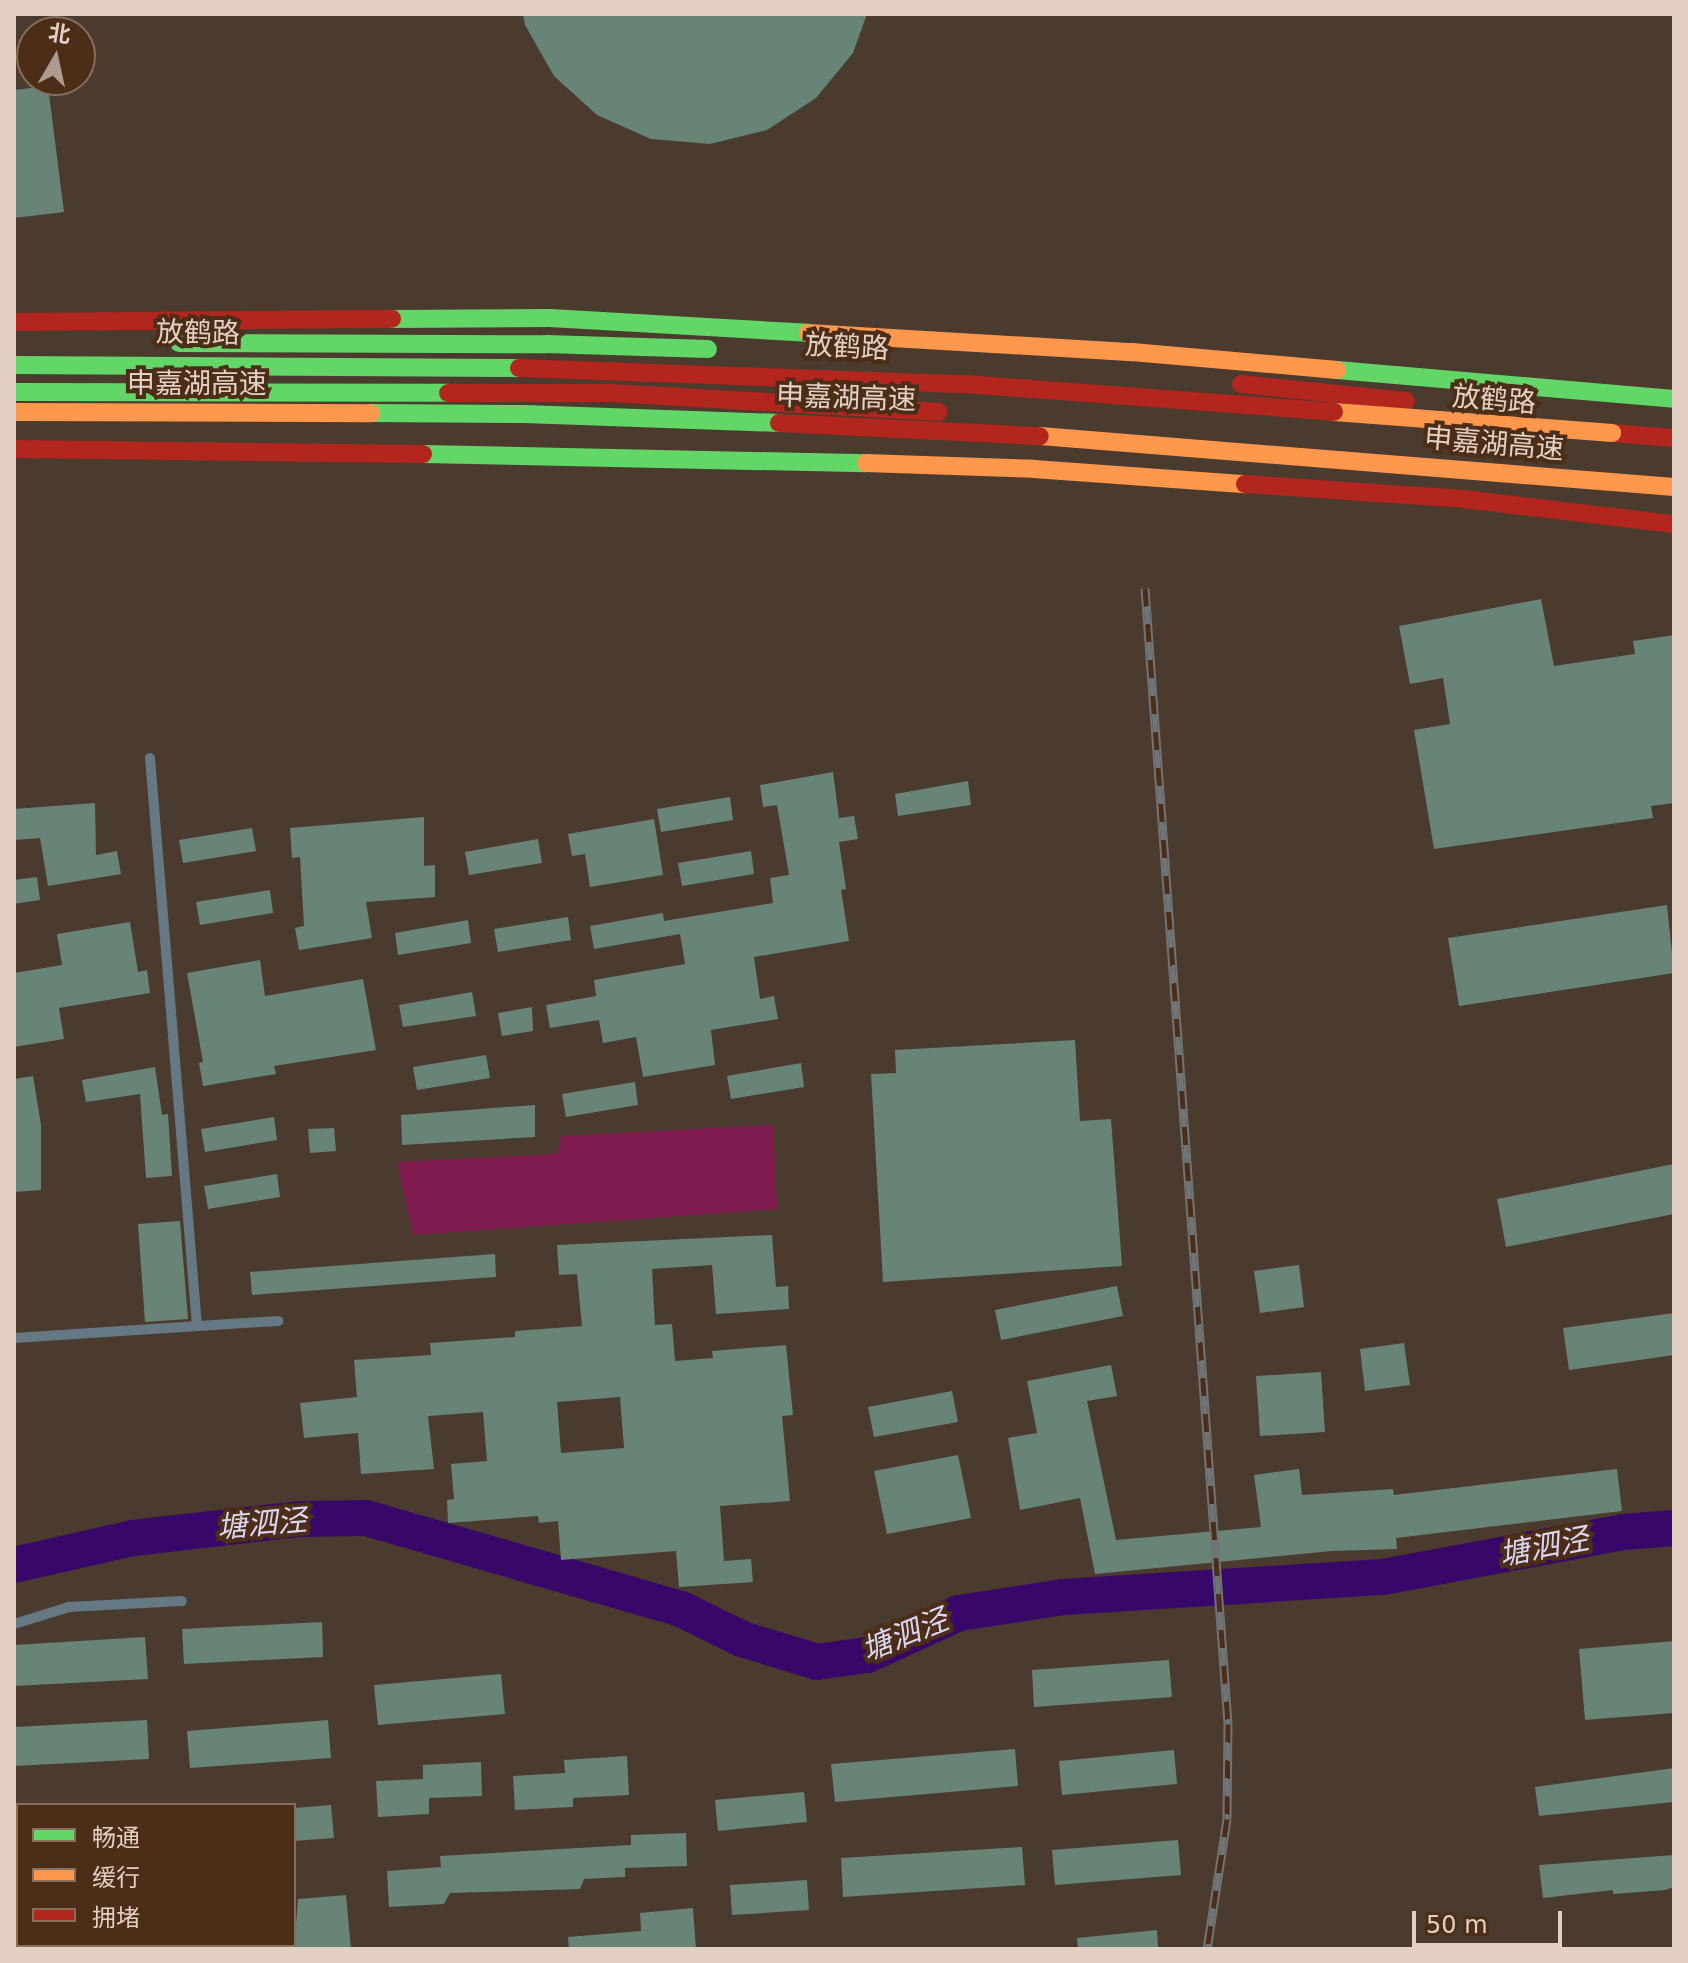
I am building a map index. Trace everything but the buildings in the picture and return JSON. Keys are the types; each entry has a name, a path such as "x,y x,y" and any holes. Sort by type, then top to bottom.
{"main road":[{"name":"放鹤路","path":"14,322 550,318 1132,352 1674,399"},
{"path":"152,343 530,344 725,350"},
{"name":"放鹤路","path":"14,362 777,371 1021,383 1674,445"},
{"name":"申嘉湖高速","path":"14,362 524,368 965,384 1674,438"},
{"path":"1221,381 1496,410 1605,439"},
{"name":"放鹤路","path":"14,392 610,393 968,414 1674,475"},
{"name":"申嘉湖高速","path":"14,412 524,414 962,430 1674,487"},
{"path":"14,432 432,435"},
{"path":"557,437 1061,454 1490,487 1597,468"},
{"path":"14,449 646,456 1034,469 1463,499 1674,524"}],"lane":[{"path":"150,758 197,1326"},
{"path":"14,1338 278,1321"},
{"path":"14,1624 69,1607 182,1601"}],"shaded area":[{"path":"773,1125 777,1209 413,1235 397,1162 557,1154 561,1136"}],"waterway":[{"name":"塘泗泾","path":"14,1565 133,1538 299,1519 366,1518 681,1609 742,1639 817,1662 867,1655 959,1613 1063,1597 1383,1577 1623,1532 1674,1528"}],"railway":[{"path":"1145,588 1228,1724 1227,1819 1207,1949"}],"traffic: fast":[{"path":"392,319 550,318 808,333"},
{"path":"179,343 546,344 708,349"},
{"path":"14,365 519,368"},
{"path":"1337,370 1674,399"},
{"path":"14,392 448,393"},
{"path":"371,413 524,414 779,423"},
{"path":"423,454 866,463"}],"traffic: slow":[{"path":"808,333 1132,352 1337,370"},
{"path":"14,412 371,413"},
{"path":"1334,412 1612,433"},
{"path":"1040,436 1674,487"},
{"path":"866,463 1034,469 1245,484"}],"traffic: jam":[{"path":"14,322 392,319"},
{"path":"519,368 965,384"},
{"path":"965,384 1334,412"},
{"path":"1241,384 1406,401"},
{"path":"448,393 610,393 938,412"},
{"path":"779,423 1040,436"},
{"path":"1612,433 1674,438"},
{"path":"14,449 423,454"},
{"path":"1245,484 1463,499 1674,524"}]}
